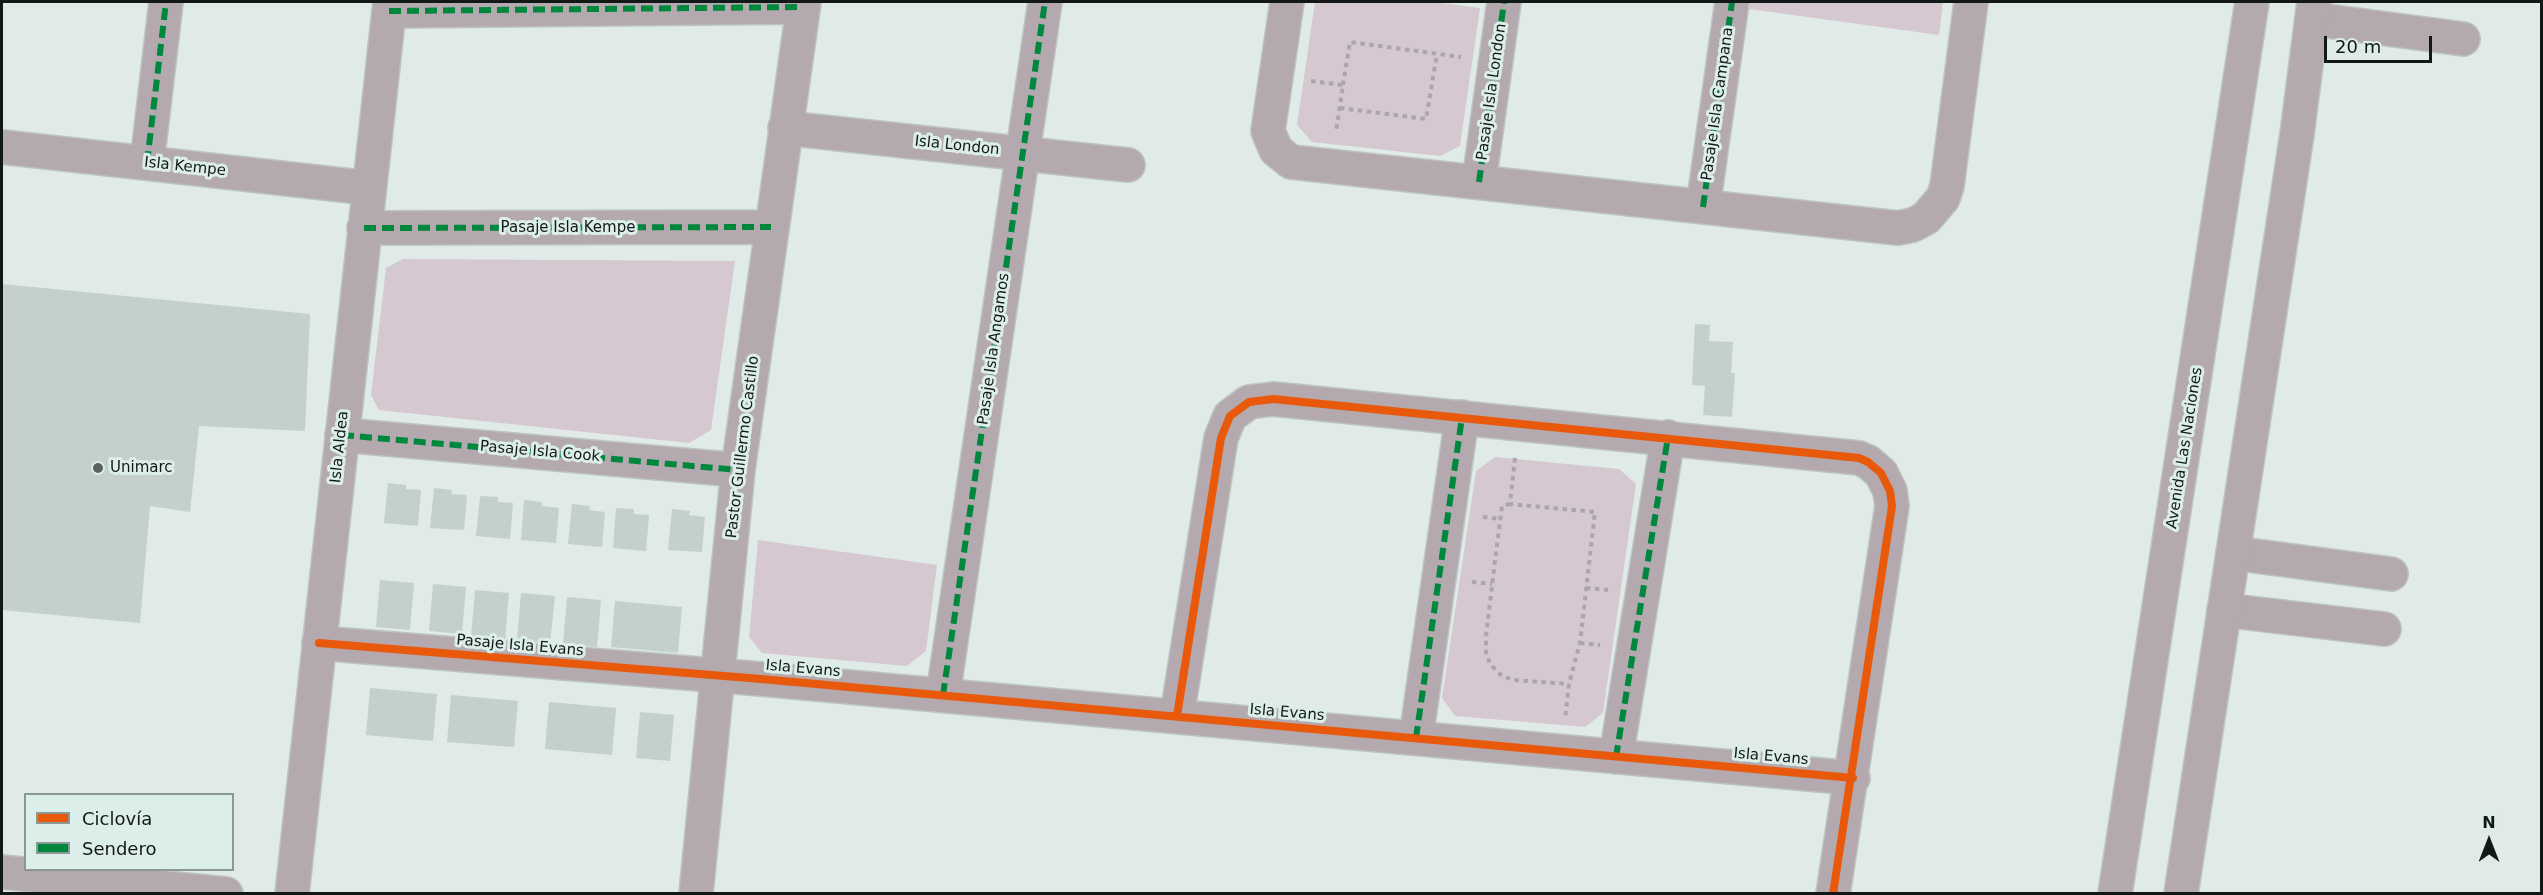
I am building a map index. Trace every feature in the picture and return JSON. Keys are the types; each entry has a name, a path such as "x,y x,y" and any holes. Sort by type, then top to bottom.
{"street":[{"path":"147,163 166,2"},
{"name":"Pasaje Isla Angamos","path":"943,696 1045,2"},
{"path":"1287,2 1268,131 1271,141 1283,157 1301,164 1898,228 1913,225 1926,218 1943,198 1947,186 1971,2"},
{"name":"Pasaje Isla London","path":"1479,182 1504,2"},
{"name":"Pasaje Isla Campana","path":"1703,207 1732,2"},
{"name":"Avenida Las Naciones","path":"2115,894 2252,2"},
{"path":"389,6 803,4"},
{"name":"Pastor Guillermo Castillo","path":"696,894 738,470 803,4"},
{"name":"Isla Aldea","path":"292,894 389,6"},
{"path":"2181,894 2293,158 2313,10 2463,39"},
{"name":"Isla London","path":"785,128 1128,165"},
{"name":"Isla Kempe","path":"2,147 369,188"},
{"name":"Pasaje Isla Kempe","path":"364,228 771,227"},
{"path":"1177,717 1221,438 1230,416 1249,402 1273,399 1850,456 1875,467 1886,481 1892,506 1853,778 1833,894"},
{"path":"1416,738 1462,417"},
{"name":"Pasaje Isla Cook","path":"342,435 738,470"},
{"path":"1616,757 1668,437"},
{"path":"2233,553 2391,574"},
{"path":"2224,610 2384,629"},
{"name":"Pasaje Isla Evans","path":"319,643 718,675"},
{"name":"Isla Evans","path":"718,675 1853,778"},
{"path":"2,872 226,894"}],"path":[{"path":"1335,135 1350,42 1464,57"},
{"path":"1340,108 1426,118 1437,54"},
{"path":"1305,80 1343,85"},
{"path":"1510,504 1515,458"},
{"path":"1564,726 1569,684 1580,643 1595,512 1510,504 1502,506 1486,636 1488,658 1494,671 1513,680 1569,684"},
{"path":"1586,588 1609,590"}],"shaded area":[{"path":"1315,2 1435,2 1480,8 1460,146 1440,156 1312,142 1297,125"},
{"path":"1750,2 1943,2 1939,35 1749,9"},
{"path":"403,259 735,261 711,430 689,443 379,410 371,395 386,268"},
{"path":"1495,457 1619,469 1636,484 1603,713 1585,727 1455,716 1442,698 1476,471"},
{"path":"758,540 937,565 926,651 907,666 762,653 749,637"}],"building":[{"name":"Unimarc","path":"2,284 310,314 305,431 199,426 190,512 150,506 140,623 2,610"},
{"path":"1695,324 1710,325 1709,341 1733,342 1731,373 1735,373 1732,417 1703,415 1705,386 1692,385"},
{"path":"388,483 406,485 406,489 421,490 418,526 384,523"},
{"path":"434,488 452,490 451,494 467,495 464,530 430,528"},
{"path":"480,496 498,497 498,502 513,503 510,539 476,536"},
{"path":"524,500 542,502 542,506 559,508 556,543 521,540"},
{"path":"572,504 590,506 589,510 605,512 602,547 568,544"},
{"path":"616,508 634,509 634,514 649,515 646,551 613,548"},
{"path":"672,509 690,511 689,515 705,517 702,552 668,550"},
{"path":"380,580 414,583 410,630 376,627"},
{"path":"433,584 466,587 462,634 429,631"},
{"path":"475,590 509,593 505,640 471,637"},
{"path":"521,593 555,596 550,643 517,640"},
{"path":"567,597 601,600 597,647 563,644"},
{"path":"615,601 682,607 678,653 611,647"},
{"path":"370,688 437,694 433,741 366,735"},
{"path":"451,695 518,701 514,747 447,742"},
{"path":"549,702 616,708 612,755 545,749"},
{"path":"640,712 674,715 670,761 636,758"}],"marked path":[{"path":"147,163 166,2"},
{"path":"943,695 1045,2"},
{"path":"1479,182 1504,2"},
{"path":"1703,207 1732,2"},
{"path":"389,11 803,7"},
{"path":"364,228 771,227"},
{"path":"1416,738 1462,417"},
{"path":"342,435 738,470"},
{"path":"1616,757 1668,437"}],"cycle path":[{"path":"1177,716 1221,438 1230,416 1249,402 1273,399 1859,458 1881,473 1890,491 1892,506 1833,894"},
{"path":"319,643 761,679 1853,778"}],"place":[{"name":"Unimarc","path":"98,468"}]}
